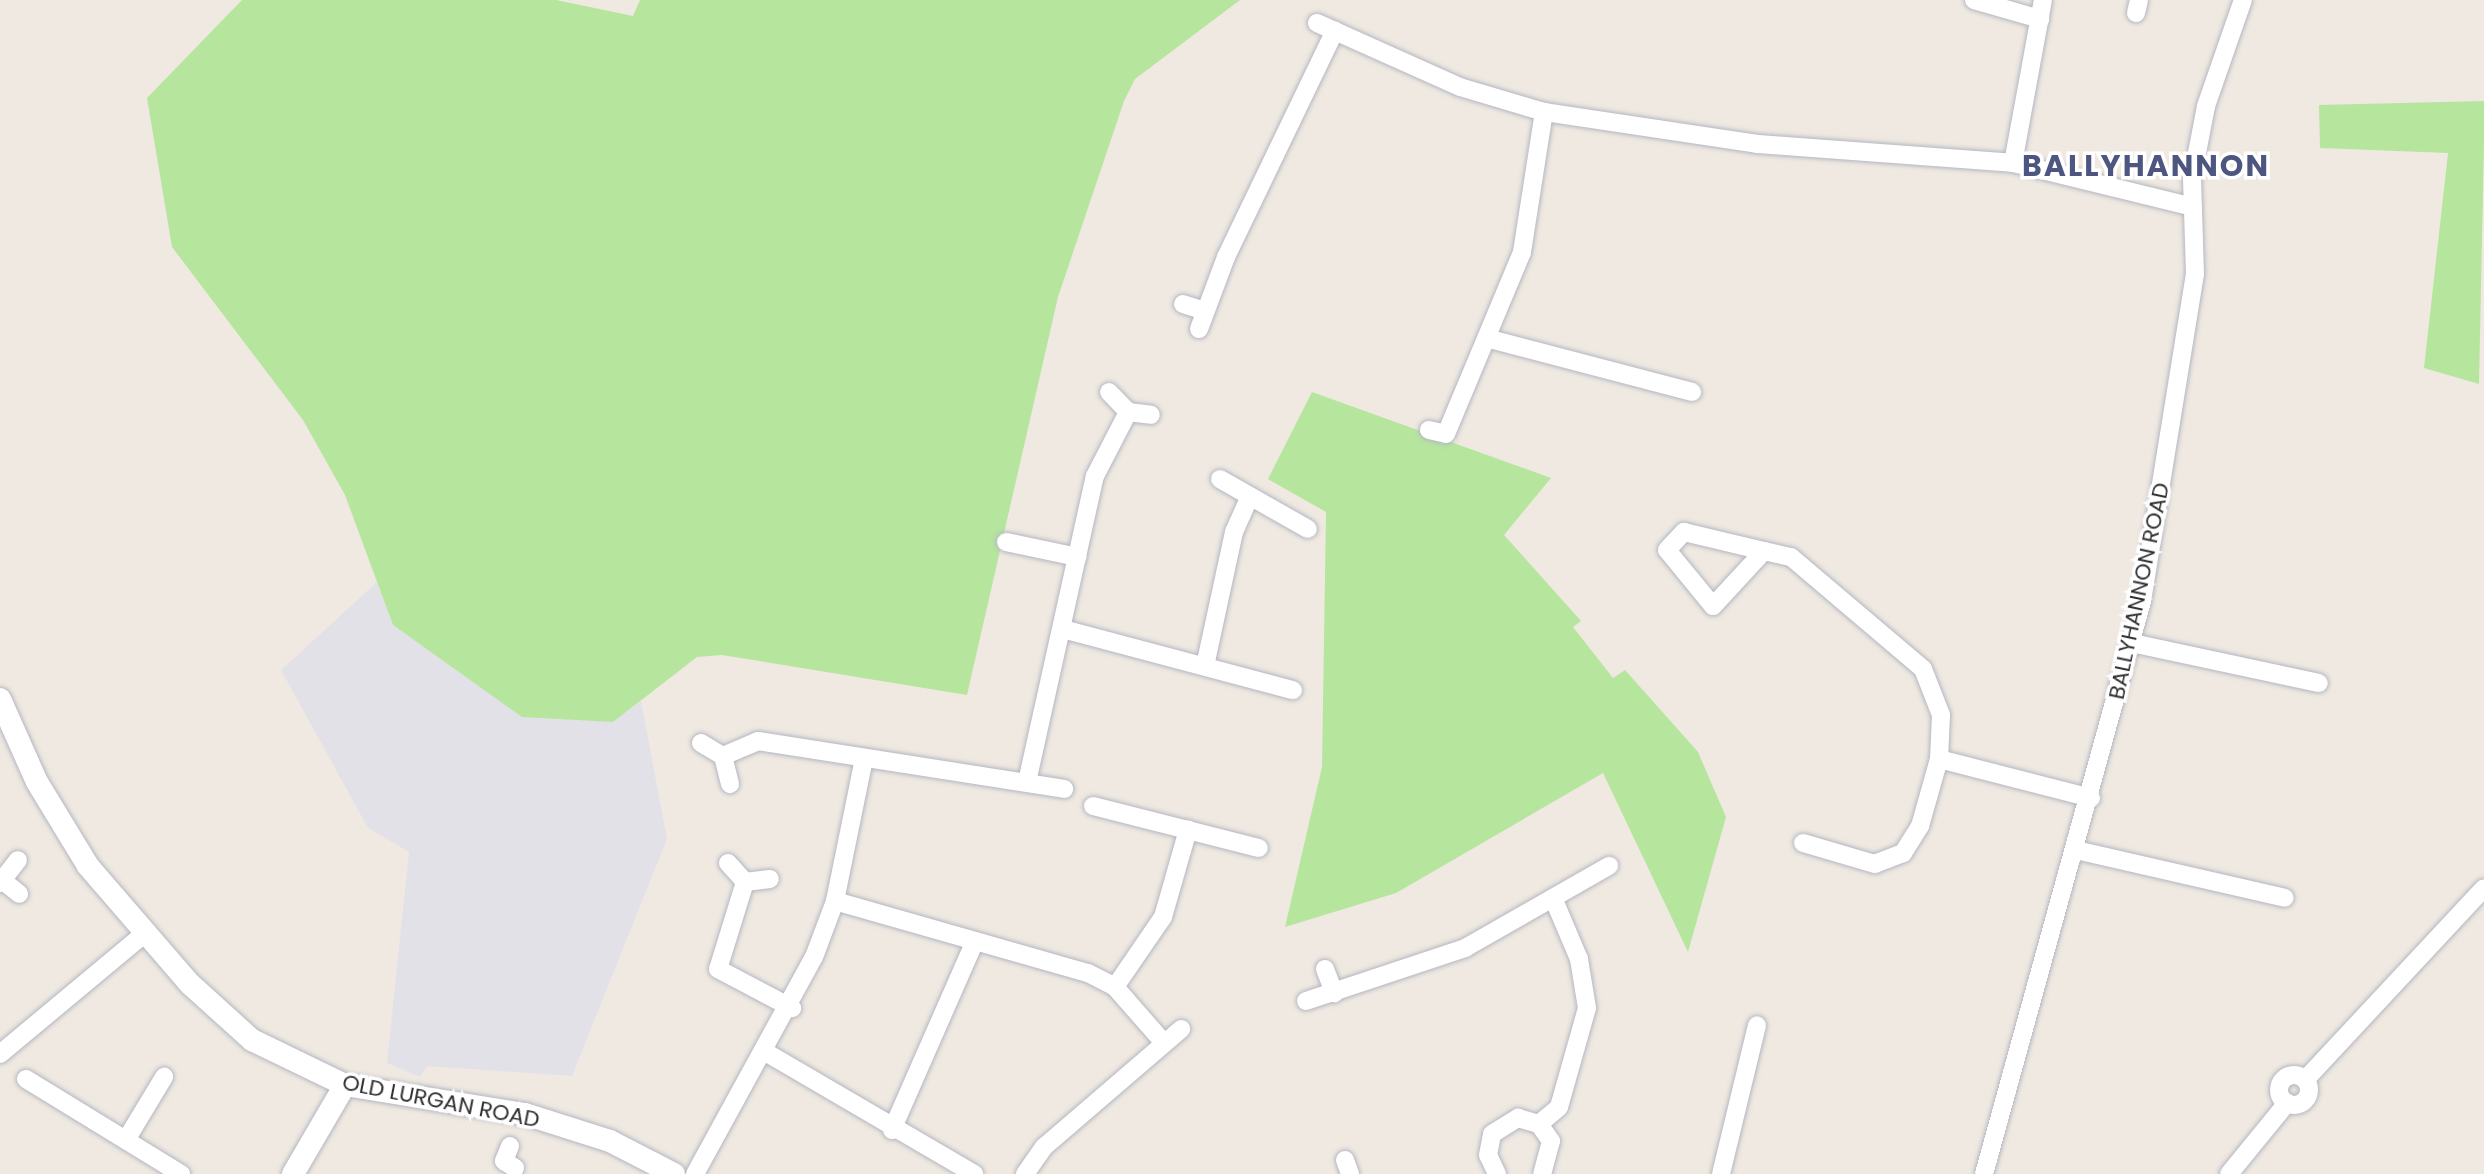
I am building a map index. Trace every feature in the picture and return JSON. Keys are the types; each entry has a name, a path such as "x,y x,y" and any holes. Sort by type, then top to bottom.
{"street":[{"path":"1974,0 2041,9 2013,163"},
{"name":"BALLYHANNON ROAD","path":"1984,1174 2132,643 2191,302 2193,207 2206,106 2243,0"},
{"path":"1317,23 1460,87 1544,112 1757,144 2013,163 2193,207"},
{"path":"1183,304 1202,320 1335,31"},
{"path":"1429,430 1446,434 1490,339 1522,252 1544,112"},
{"path":"1490,339 1692,392"},
{"path":"1109,392 1128,412 1151,415"},
{"path":"1027,782 1100,461 1128,412"},
{"path":"1220,479 1308,529"},
{"path":"1205,666 1234,532 1250,496"},
{"path":"1764,551 1713,606 1667,550 1684,532 1791,557 1923,669 1941,715 1939,759 1920,826 1903,853 1875,864 1803,843"},
{"path":"1006,542 1077,557"},
{"path":"1063,629 1293,690"},
{"path":"2132,643 2319,683"},
{"name":"OLD LURGAN ROAD","path":"0,699 37,782 88,866 145,933 252,1040 345,1085 525,1114 610,1141 674,1174"},
{"path":"723,756 758,741 1064,789"},
{"path":"701,743 723,756 730,784"},
{"path":"695,1174 792,1008 835,901 864,758"},
{"path":"1939,759 2091,798"},
{"path":"1093,806 1259,848"},
{"path":"1115,987 1163,917 1188,830"},
{"path":"2076,850 2285,898"},
{"path":"18,860 1,882 19,894"},
{"path":"728,863 745,882"},
{"path":"1306,1001 1465,948 1609,866"},
{"path":"745,882 770,879"},
{"path":"745,882 718,969 792,1008"},
{"path":"2229,1174 2287,1103 2306,1099 2305,1080 2484,888"},
{"path":"1539,1124 1559,1107 1587,1008 1579,959 1554,900"},
{"path":"835,901 975,941 1115,987 1164,1043"},
{"path":"2,1048 145,933"},
{"path":"892,1130 975,941"},
{"path":"1325,969 1334,993"},
{"path":"1721,1174 1757,1025"},
{"path":"1025,1174 1044,1147 1181,1029"},
{"path":"767,1053 892,1130 974,1174"},
{"path":"126,1140 164,1077"},
{"path":"26,1079 181,1174"},
{"path":"293,1174 345,1085"},
{"path":"1497,1174 1488,1155 1492,1134 1518,1118 1539,1124 1552,1151 1542,1174"}],"shaded area":[{"path":"377,582 393,625 613,722 641,701 667,839 572,1076 427,1066 420,1077 387,1063 409,852 368,828 281,670"}],"green space":[{"path":"242,0 556,0 633,16 640,0 1240,0 1135,79 1124,101 1058,297 967,695 722,655 697,657 613,722 522,717 393,625 345,495 303,420 172,247 147,98"},
{"path":"2484,101 2479,384 2424,368 2448,153 2320,148 2319,105"},
{"path":"1312,392 1551,478 1504,535 1581,621 1573,627 1613,678 1625,670 1698,752 1726,817 1688,952 1603,773 1396,893 1285,927 1322,767 1326,512 1268,479"}],"district":[{"name":"BALLYHANNON","path":"2146,166"}]}
